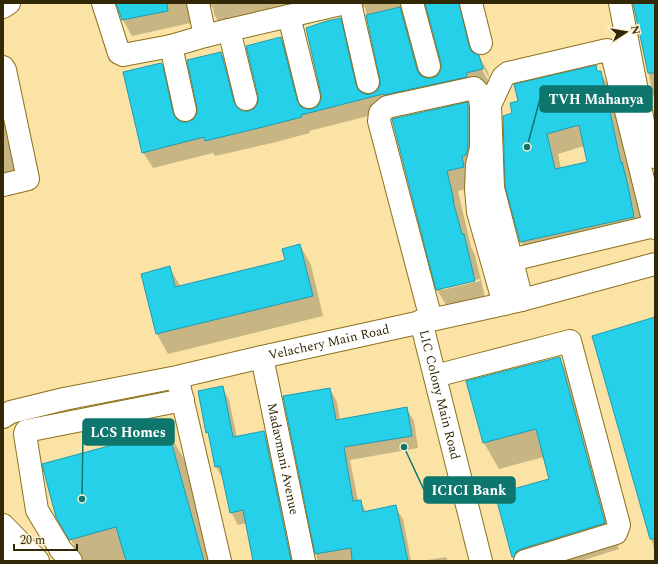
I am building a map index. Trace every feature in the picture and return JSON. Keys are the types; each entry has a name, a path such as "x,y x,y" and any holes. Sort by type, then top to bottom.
{"street":[{"path":"3,7 10,3"},
{"path":"103,3 119,52 123,55 171,46 298,11 345,3"},
{"path":"198,3 205,36"},
{"path":"350,3 368,82"},
{"path":"412,3 429,66"},
{"path":"471,3 481,43"},
{"path":"620,3 649,153 655,157"},
{"path":"298,11 309,97"},
{"path":"229,30 246,99"},
{"path":"171,46 185,110"},
{"path":"511,260 655,227 610,51 607,50 508,73 502,77 490,106 493,188 511,260 513,302"},
{"path":"3,67 5,70 28,179 3,185"},
{"name":"LIC Colony Main Road","path":"481,561 435,376 426,320 379,121 380,113 387,107 474,88 479,93 481,106 481,148 477,165 476,188 478,212 513,302"},
{"name":"Velachery Main Road","path":"3,416 11,412 64,399 177,377 426,320 513,302 655,264"},
{"path":"435,376 570,341 619,525 616,533 525,561"},
{"name":"Madavmani Avenue","path":"262,357 304,561"},
{"path":"177,377 220,561"},
{"path":"71,561 61,550 37,510 25,434 26,431 182,400"},
{"path":"3,525 38,561"},
{"path":"3,551 13,561"}],"building":[{"path":"116,3 167,3 168,11 122,20"},
{"path":"425,3 459,3 469,46 472,52 479,55 483,69 466,73 467,77 383,94 301,115 302,117 205,141 204,137 142,153 123,72 161,63 163,66 173,113 181,122 187,122 194,119 197,113 197,108 187,60 221,52 234,102 242,111 249,111 255,108 258,102 258,96 246,46 281,37 297,100 300,106 306,109 312,109 318,106 321,100 321,94 306,28 341,18 356,85 359,91 365,94 370,94 377,91 380,85 380,80 366,15 400,7 417,70 420,75 426,78 433,78 438,75 441,69 441,63"},
{"path":"633,3 655,3 655,73 648,73"},
{"path":"596,65 597,71 601,71 634,217 520,242 505,186 503,116 512,113 510,103 518,101 514,84","holes":["579,125 587,162 555,169 547,134"]},
{"path":"468,102 468,147 466,155 462,156 464,167 447,171 453,201 462,234 464,234 475,281 436,290 392,119"},
{"path":"300,244 313,296 156,334 141,274 170,266 175,287 285,260 282,249"},
{"path":"655,317 655,539 650,539 592,336"},
{"path":"560,357 605,523 521,549 516,552 514,557 512,557 495,494 549,479 536,429 483,443 466,381"},
{"path":"223,386 233,437 264,431 291,561 253,561 243,510 230,513 220,466 215,467 208,432 206,433 198,391"},
{"path":"330,388 336,420 407,407 412,436 344,447 353,501 361,500 363,512 396,505 408,561 352,561 351,548 315,554 283,396"},
{"path":"168,430 204,561 126,561 116,527 69,540 56,517 42,464"}],"place":[{"name":"TVH Mahanya","path":"527,147"},
{"name":"ICICI Bank","path":"404,447"},
{"name":"LCS Homes","path":"82,499"}]}
